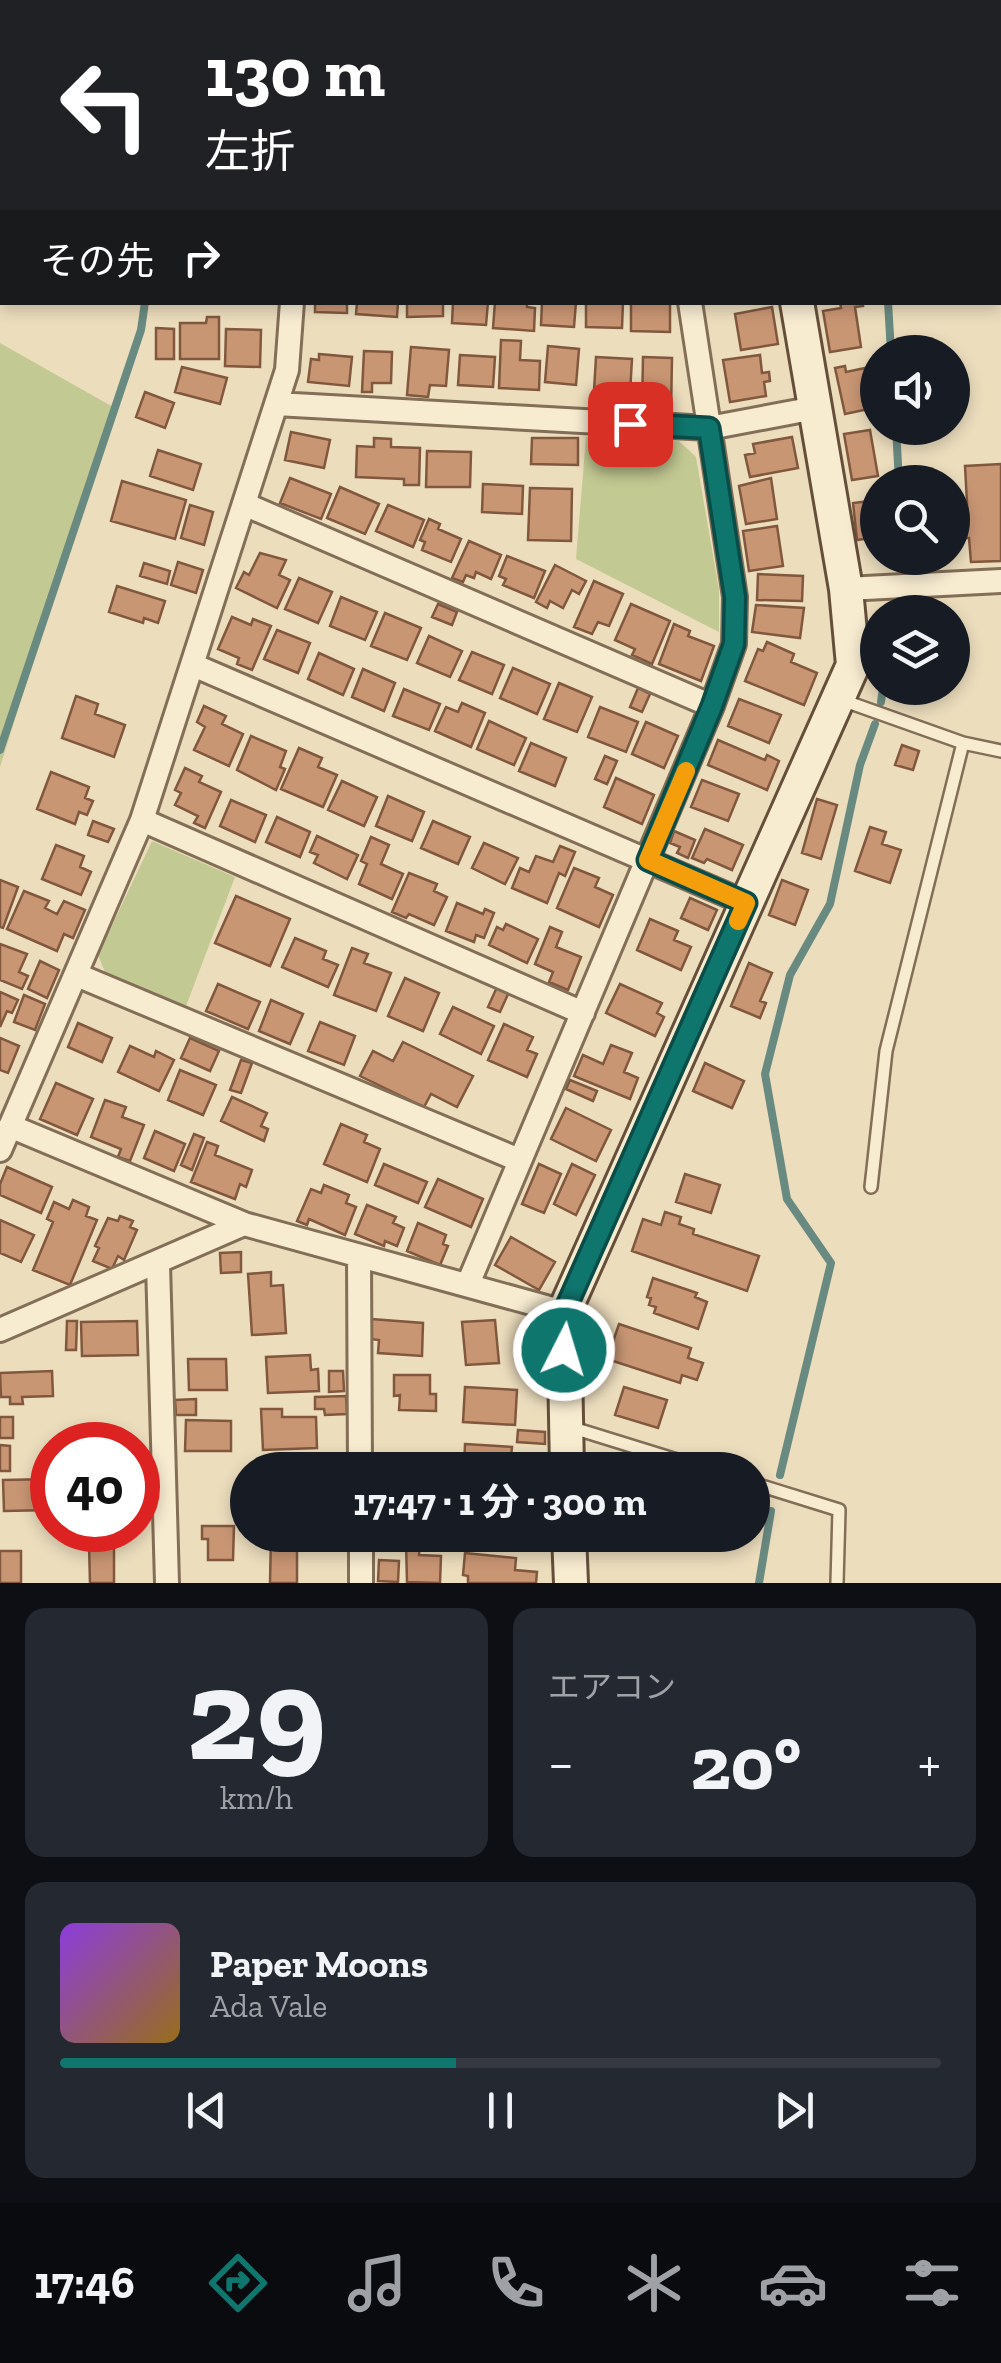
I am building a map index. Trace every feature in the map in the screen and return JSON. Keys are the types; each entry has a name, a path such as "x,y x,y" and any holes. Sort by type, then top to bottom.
{"street":[{"path":"0,1150 142,820 287,370 292,305"},
{"path":"468,1284 648,860 734,644 735,597 690,305"},
{"path":"567,1452 564,1312 853,665 846,589 797,305"},
{"path":"276,404 709,428 814,408"},
{"path":"244,504 712,706"},
{"path":"846,589 1001,581"},
{"path":"193,664 746,903"},
{"path":"142,820 583,1013"},
{"path":"77,975 519,1160"},
{"path":"10,1126 244,1224 564,1312"},
{"path":"0,1330 244,1224"},
{"path":"359,1257 360,1452"},
{"path":"158,1264 167,1583"},
{"path":"361,1552 361,1583"},
{"path":"570,1552 571,1583"}],"lane":[{"path":"838,698 963,743 1001,751"},
{"path":"871,1187 886,1051 963,743"},
{"path":"566,1426 650,1452"},
{"path":"770,1489 840,1510 837,1583"}],"green space":[{"path":"0,343 113,407 0,767"},
{"path":"586,437 679,441 696,457 719,590 719,632 576,559"},
{"path":"152,841 235,877 186,1006 105,972 98,955"}],"building":[{"path":"315,305 347,305 347,313 315,312"},
{"path":"357,305 398,305 397,317 356,314"},
{"path":"407,305 443,305 443,316 407,317"},
{"path":"453,305 488,305 486,325 452,323"},
{"path":"495,305 535,308 534,331 493,328"},
{"path":"542,305 576,305 574,327 541,325"},
{"path":"586,305 623,305 622,328 586,327"},
{"path":"631,305 670,305 670,332 631,331"},
{"path":"840,305 863,305 855,307 860,347 830,352 823,311"},
{"path":"772,307 778,344 741,350 735,314"},
{"path":"207,317 219,317 219,359 180,359 180,323 206,323"},
{"path":"156,328 174,329 174,359 156,359"},
{"path":"226,329 261,330 260,367 225,366"},
{"path":"501,340 521,341 520,360 540,361 539,390 499,388"},
{"path":"548,346 579,349 576,385 545,382"},
{"path":"411,347 449,350 446,386 430,385 428,397 407,395"},
{"path":"364,351 392,352 391,383 372,383 372,392 362,392"},
{"path":"319,354 352,357 349,386 308,382 311,359 319,360"},
{"path":"460,355 495,357 493,387 458,385"},
{"path":"760,355 762,373 769,372 770,381 764,382 766,396 730,402 723,360"},
{"path":"596,357 632,359 630,393 594,391"},
{"path":"643,357 672,358 671,412 642,411"},
{"path":"845,366 846,372 860,369 860,411 845,414 835,368"},
{"path":"182,367 227,378 220,404 175,392"},
{"path":"145,392 174,403 165,428 136,417"},
{"path":"291,432 330,440 324,468 285,460"},
{"path":"860,432 860,445 873,445 876,465 860,465 860,479 852,480 844,434"},
{"path":"792,437 798,468 750,477 745,455 755,453 753,444"},
{"path":"374,438 391,439 391,447 420,448 419,485 404,485 404,479 356,477 357,446 374,447"},
{"path":"532,438 578,438 578,465 531,464"},
{"path":"158,450 201,464 193,490 150,476"},
{"path":"427,451 471,452 470,487 426,487"},
{"path":"1001,464 1001,561 971,562 970,466"},
{"path":"290,478 331,494 321,519 280,503"},
{"path":"771,478 777,519 746,524 739,486"},
{"path":"122,481 186,500 175,539 111,521"},
{"path":"483,484 523,486 522,514 482,512"},
{"path":"340,487 379,504 365,534 327,518"},
{"path":"530,488 572,489 571,541 528,540"},
{"path":"860,502 860,540 857,540 853,503"},
{"path":"190,505 213,512 204,545 181,538"},
{"path":"388,505 424,520 413,547 376,531"},
{"path":"429,519 440,524 438,529 461,539 451,562 422,550 425,542 420,540"},
{"path":"777,526 783,566 749,571 743,531"},
{"path":"469,541 501,555 491,579 476,572 474,578 466,575 463,582 452,578"},
{"path":"260,553 286,560 279,575 290,580 277,608 236,588 244,572 249,575"},
{"path":"507,556 545,571 534,598 503,585 506,579 499,576"},
{"path":"178,562 203,570 196,593 171,585"},
{"path":"144,563 170,571 167,584 140,576"},
{"path":"555,565 586,581 579,594 572,590 563,608 550,601 547,608 536,602"},
{"path":"758,574 803,576 802,601 757,600"},
{"path":"299,578 332,592 318,623 285,609"},
{"path":"594,581 623,594 609,626 598,622 592,634 574,627"},
{"path":"117,586 165,601 158,623 144,618 143,623 109,612"},
{"path":"341,597 377,612 365,640 330,626"},
{"path":"438,604 457,612 452,625 432,617"},
{"path":"631,604 670,621 652,664 632,655 635,649 615,640"},
{"path":"756,605 804,608 800,638 752,632"},
{"path":"385,613 421,628 407,660 371,646"},
{"path":"232,617 251,625 253,619 271,626 252,670 237,664 239,658 218,649"},
{"path":"674,624 690,631 688,636 714,646 701,681 659,664"},
{"path":"277,630 310,643 298,673 264,659"},
{"path":"429,636 462,651 450,677 417,663"},
{"path":"767,642 794,654 791,662 817,673 804,705 745,681 758,649 763,651"},
{"path":"472,652 504,665 492,694 459,680"},
{"path":"319,653 354,669 343,695 308,679"},
{"path":"513,668 550,684 537,714 500,698"},
{"path":"363,669 395,683 384,711 352,697"},
{"path":"559,683 592,697 577,732 544,719"},
{"path":"638,688 650,694 642,712 630,707"},
{"path":"404,689 440,704 429,730 393,716"},
{"path":"76,696 98,704 95,714 125,725 114,757 62,738"},
{"path":"739,699 781,715 769,743 728,726"},
{"path":"462,703 485,713 471,747 435,731 446,707 458,712"},
{"path":"204,706 226,716 222,724 243,734 229,766 194,750 205,727 197,722"},
{"path":"600,707 638,722 626,752 588,737"},
{"path":"489,721 526,738 514,765 477,749"},
{"path":"646,722 678,736 664,768 632,754"},
{"path":"251,736 286,751 280,767 285,769 276,790 237,770"},
{"path":"718,740 765,760 767,755 779,761 767,790 708,765"},
{"path":"531,743 566,758 555,786 519,771"},
{"path":"902,745 919,751 913,770 895,765"},
{"path":"299,748 322,758 318,767 337,775 323,807 281,789"},
{"path":"605,756 617,761 607,784 595,779"},
{"path":"185,768 202,776 199,782 221,792 205,828 194,823 198,816 175,805 181,793 175,790"},
{"path":"51,772 89,787 85,798 93,801 87,815 79,812 75,824 37,809"},
{"path":"616,778 654,795 642,824 604,807"},
{"path":"702,780 739,794 728,821 691,807"},
{"path":"342,781 377,797 364,826 328,810"},
{"path":"388,796 424,812 412,841 376,826"},
{"path":"817,799 837,805 821,859 802,853"},
{"path":"231,800 266,815 255,842 220,826"},
{"path":"277,817 310,832 300,857 266,842"},
{"path":"93,821 114,829 108,842 88,835"},
{"path":"433,821 470,837 458,864 421,848"},
{"path":"870,827 886,832 882,844 901,850 890,883 855,871"},
{"path":"705,829 743,845 732,870 707,859 704,863 692,858"},
{"path":"674,831 695,840 688,858 677,853 680,847 670,843"},
{"path":"317,836 358,855 347,879 314,863 318,855 310,852"},
{"path":"371,837 389,845 381,864 403,874 392,899 359,884 367,864 361,861"},
{"path":"484,843 518,858 505,884 472,868"},
{"path":"56,845 84,856 80,867 91,872 81,895 42,879"},
{"path":"560,846 575,852 565,876 559,873 547,903 512,888 520,868 529,872 536,856 553,862"},
{"path":"574,868 599,878 595,887 613,895 599,927 557,908"},
{"path":"409,873 437,884 434,891 447,897 434,925 409,914 406,918 392,912"},
{"path":"0,880 18,887 3,928 0,927"},
{"path":"782,880 808,890 795,925 769,915"},
{"path":"24,891 49,901 45,908 57,914 64,901 85,910 73,938 64,934 57,951 7,929"},
{"path":"236,896 290,919 270,966 215,943"},
{"path":"690,898 717,910 708,930 681,918"},
{"path":"457,903 483,914 485,909 494,913 484,938 476,935 474,942 446,931"},
{"path":"650,919 678,931 674,940 691,947 681,970 637,950"},
{"path":"506,924 538,939 527,963 489,945 497,927 503,930"},
{"path":"550,927 562,932 556,947 581,957 568,990 549,982 553,972 535,964"},
{"path":"295,938 326,951 323,959 338,965 328,987 282,967"},
{"path":"0,944 27,954 19,972 28,976 22,989 0,980"},
{"path":"352,948 368,954 364,963 391,973 376,1011 334,995"},
{"path":"40,961 59,970 47,998 28,989"},
{"path":"749,963 772,973 760,1001 766,1003 760,1018 731,1006"},
{"path":"405,978 439,993 423,1031 388,1016"},
{"path":"218,984 260,1002 248,1029 206,1011"},
{"path":"620,984 662,1003 657,1013 664,1017 655,1036 606,1013"},
{"path":"497,987 509,992 500,1012 488,1007"},
{"path":"0,992 18,1000 12,1013 7,1011 0,1027"},
{"path":"24,995 45,1004 35,1030 14,1022"},
{"path":"271,1000 303,1014 290,1044 259,1031"},
{"path":"453,1007 494,1026 481,1054 440,1034"},
{"path":"320,1022 355,1036 344,1065 308,1051"},
{"path":"78,1023 112,1038 102,1062 68,1047"},
{"path":"504,1024 533,1037 527,1050 537,1054 527,1077 488,1060"},
{"path":"0,1038 19,1046 8,1073 0,1070"},
{"path":"190,1038 219,1051 210,1071 181,1058"},
{"path":"403,1042 473,1076 457,1107 431,1094 424,1107 360,1076 373,1051 393,1061"},
{"path":"611,1045 632,1053 624,1072 638,1078 630,1099 574,1076 583,1055 603,1064"},
{"path":"130,1046 154,1057 156,1051 174,1060 159,1091 118,1072"},
{"path":"241,1060 252,1063 241,1093 230,1090"},
{"path":"705,1063 744,1081 732,1108 693,1091"},
{"path":"180,1070 216,1085 203,1115 168,1100"},
{"path":"570,1080 597,1091 593,1101 566,1089"},
{"path":"56,1083 93,1099 77,1135 40,1119"},
{"path":"232,1097 267,1113 261,1126 268,1129 264,1141 221,1121"},
{"path":"105,1100 126,1107 122,1117 144,1125 130,1161 118,1157 121,1149 91,1137"},
{"path":"566,1108 611,1130 596,1161 551,1139"},
{"path":"341,1124 367,1135 364,1142 380,1149 367,1182 324,1164"},
{"path":"155,1131 185,1144 174,1171 144,1158"},
{"path":"194,1134 204,1138 192,1170 181,1165"},
{"path":"207,1142 218,1146 215,1155 252,1170 246,1187 240,1184 235,1199 191,1182"},
{"path":"384,1164 427,1182 418,1203 375,1185"},
{"path":"539,1164 561,1174 544,1213 522,1204"},
{"path":"572,1164 595,1175 576,1215 554,1204"},
{"path":"7,1167 52,1187 41,1213 0,1195"},
{"path":"685,1174 720,1185 711,1213 676,1202"},
{"path":"438,1179 483,1199 471,1227 425,1207"},
{"path":"324,1185 349,1195 346,1203 356,1207 345,1235 309,1219 307,1225 297,1221 311,1189 321,1193"},
{"path":"73,1200 89,1207 86,1216 97,1220 70,1285 33,1270 53,1222 47,1219 54,1202 69,1209"},
{"path":"367,1205 396,1217 393,1223 404,1228 397,1246 385,1241 384,1246 355,1234"},
{"path":"665,1212 681,1217 679,1224 694,1229 693,1234 759,1256 747,1291 632,1251 643,1219 661,1225"},
{"path":"120,1216 133,1221 130,1227 137,1230 124,1260 118,1256 112,1269 93,1261 99,1248 95,1246 108,1218 118,1221"},
{"path":"0,1220 34,1235 21,1262 0,1253"},
{"path":"418,1223 446,1235 443,1244 448,1246 440,1265 407,1251"},
{"path":"511,1237 555,1262 539,1290 495,1265"},
{"path":"241,1252 241,1272 221,1273 220,1253"},
{"path":"271,1272 271,1286 283,1285 286,1333 252,1335 248,1274"},
{"path":"653,1278 697,1293 695,1297 707,1302 698,1329 654,1313 656,1307 649,1305 651,1298 647,1297"},
{"path":"371,1319 423,1323 422,1356 378,1353 379,1340 370,1339"},
{"path":"495,1320 499,1363 466,1365 462,1322"},
{"path":"67,1321 77,1321 76,1350 66,1350"},
{"path":"137,1321 138,1355 82,1356 81,1322"},
{"path":"619,1324 691,1348 688,1358 703,1363 697,1380 682,1375 680,1383 607,1359"},
{"path":"310,1355 311,1370 318,1369 319,1391 268,1393 266,1357"},
{"path":"188,1359 226,1359 227,1390 189,1390"},
{"path":"52,1371 53,1396 22,1397 23,1404 10,1404 10,1397 1,1397 0,1373"},
{"path":"329,1371 343,1371 344,1391 329,1392"},
{"path":"394,1375 430,1375 430,1394 436,1394 436,1411 399,1410 400,1395 394,1396"},
{"path":"465,1387 517,1390 515,1425 463,1422"},
{"path":"624,1387 667,1400 658,1428 615,1415"},
{"path":"346,1396 347,1414 325,1415 324,1409 315,1409 315,1397"},
{"path":"196,1399 196,1415 176,1415 175,1400"},
{"path":"261,1409 282,1409 282,1417 316,1417 317,1448 263,1450"},
{"path":"0,1417 13,1417 13,1438 0,1438"},
{"path":"186,1420 231,1421 231,1451 185,1451"},
{"path":"518,1430 545,1432 545,1444 517,1442"},
{"path":"465,1444 512,1447 512,1452 465,1452"},
{"path":"0,1445 10,1446 10,1471 0,1471"},
{"path":"30,1479 30,1510 4,1511 3,1480"},
{"path":"202,1526 230,1526 233,1560 208,1560 208,1539 202,1539"},
{"path":"0,1551 21,1551 21,1583 0,1583"},
{"path":"89,1552 114,1552 114,1583 90,1583"},
{"path":"271,1552 297,1552 297,1583 270,1583"},
{"path":"406,1552 441,1556 440,1583 407,1582"},
{"path":"465,1553 516,1558 515,1570 537,1572 536,1583 468,1583 468,1576 463,1575"},
{"path":"379,1560 399,1561 398,1582 378,1581"}],"waterway":[{"path":"0,750 141,330 145,305"},
{"path":"888,305 890,335"},
{"path":"897,445 898,465"},
{"path":"780,1475 831,1263 787,1199 765,1074 790,975 830,904 860,765 875,724"},
{"path":"759,1583 771,1511"}],"slow traffic":[{"path":"686,771 648,860 746,903 738,921"}],"route":[{"path":"564,1350 564,1312 746,903 648,860 734,644 735,597 709,428 630,424"}]}
